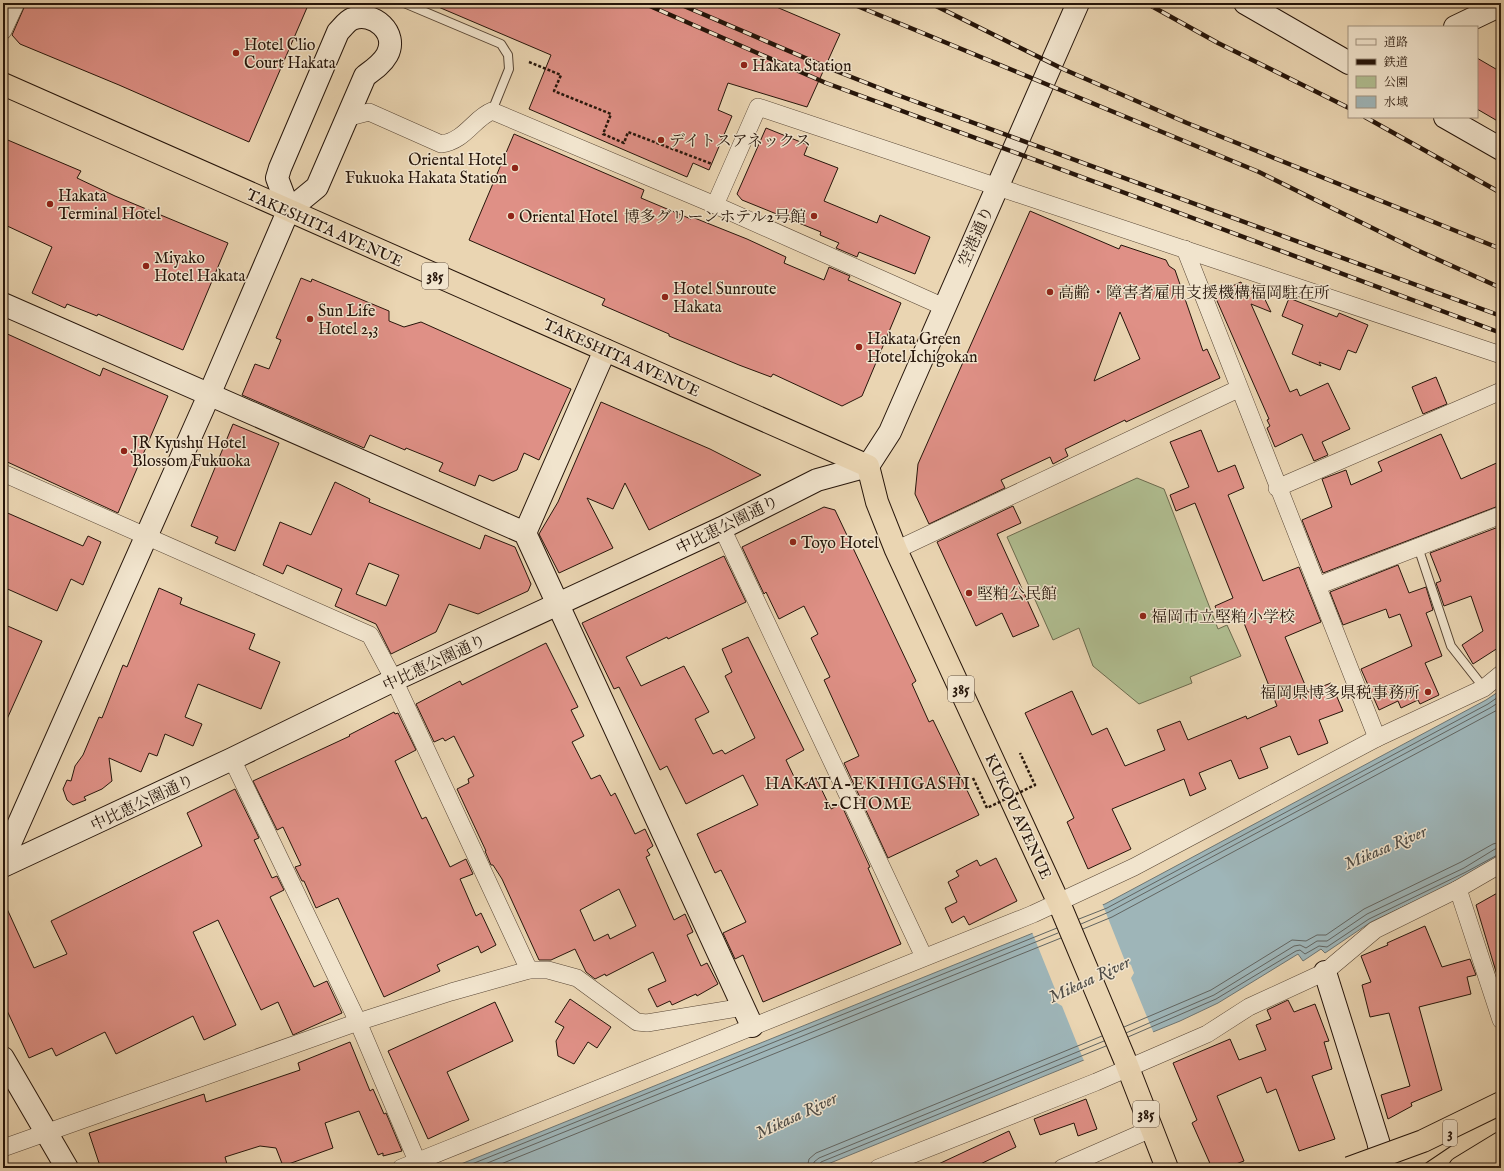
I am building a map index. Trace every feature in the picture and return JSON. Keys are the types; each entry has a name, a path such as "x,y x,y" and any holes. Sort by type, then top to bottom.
{"highway":[{"name":"TAKESHITA AVENUE","path":"3,84 230,186 289,210 868,466"},
{"name":"KUKOU AVENUE","path":"868,466 877,502 896,550 1060,906 1127,1064 1167,1168"},
{"name":"3","path":"1398,1168 1501,1099"},
{"path":"1349,1168 1423,1141 1501,1104"},
{"path":"1385,1168 1429,1150 1501,1112"},
{"name":"3","path":"1460,1168 1501,1143"},
{"path":"1491,1168 1501,1157"},
{"path":"1494,1168 1501,1161"}],"street":[{"path":"3,31 16,3"},
{"name":"空港通り","path":"868,466 890,432 996,187 1078,3"},
{"path":"1245,3 1348,62"},
{"path":"1457,26 1501,5"},
{"path":"3,859 209,395 289,210 317,187 365,76 378,67 388,54 389,36 381,24 354,11 338,32 280,168 277,178 289,210"},
{"path":"715,205 758,107 1501,355"},
{"path":"346,118 369,112 441,144 466,133 492,111 715,205 944,307"},
{"path":"1447,118 1501,149"},
{"path":"1184,249 1277,488 1377,738"},
{"path":"3,304 525,533 748,1016"},
{"path":"525,533 605,350"},
{"path":"896,550 1238,389"},
{"path":"1277,488 1501,391"},
{"name":"中比恵公園通り","path":"3,866 232,759 394,680 722,528 817,480 868,466"},
{"path":"3,473 370,635 394,680 529,970"},
{"path":"1317,586 1501,515"},
{"path":"722,528 924,957"},
{"path":"401,1168 748,1016 924,957 1033,914 1060,906 1377,738 1484,688 1501,674"},
{"path":"232,759 358,1022 417,1161"},
{"path":"878,1168 1127,1064 1207,1034 1249,1007 1325,972 1376,930 1458,889 1501,864"},
{"path":"1458,889 1501,1020"},
{"path":"3,1148 358,1022 451,992 529,970 548,970 577,978 637,1022 647,1023 748,1016"},
{"path":"1325,972 1378,1141 1385,1168"},
{"path":"3,1058 67,1168"},
{"path":"1062,1168 1151,1129"}],"lane":[{"path":"404,3 501,44 508,56 509,69 492,111"},
{"path":"1418,547 1450,646 1484,688"}],"path":[{"path":"529,62 561,75 554,91 611,114 603,134 624,143 628,132 712,164"},
{"path":"973,778 987,808 1035,785 1020,753"}],"green space":[{"path":"1137,478 1164,489 1218,629 1227,625 1241,656 1190,677 1192,683 1139,704 1093,666 1079,628 1053,640 1007,537"}],"water":[{"name":"Mikasa River","path":"1501,690 1501,856 1468,876 1371,922 1325,953 1321,949 1303,961 1298,954 1218,1003 1180,1021 818,1168 451,1168 1105,904 1486,700"}],"pier":[{"path":"1102,903 1125,961 1131,965 1134,973 1131,978 1154,1034 1084,1061 1062,1006 1057,1003 1053,995 1055,989 1032,932"}],"building":[{"path":"26,3 309,3 249,142 119,85 20,44 12,35"},
{"path":"429,3 767,3 840,34 807,107 728,83 718,110 732,116 709,170 693,163 687,177 529,109 551,55"},
{"path":"1478,59 1501,72 1501,123 1478,110"},
{"path":"766,128 808,145 804,155 838,168 824,201 877,223 880,215 930,237 915,274 859,252 857,257 836,248 839,243 820,235 821,232 742,200 737,194"},
{"path":"514,134 644,190 641,198 691,219 692,217 747,239 786,257 784,263 824,280 829,267 850,276 848,280 901,303 862,396 842,406 773,374 771,377 669,336 669,334 602,305 605,299 469,240"},
{"path":"3,138 81,171 77,178 115,196 228,243 183,350 98,314 97,316 67,304 65,308 32,293 52,247 3,224"},
{"path":"1030,211 1119,249 1121,245 1166,260 1169,266 1175,270 1203,351 1207,349 1220,378 1126,422 1125,420 1065,449 1068,456 1053,464 1050,457 1001,480 1005,488 929,524 915,494 918,464","holes":["1120,312 1140,359 1094,381"]},
{"path":"301,278 311,282 312,279 389,311 389,321 404,327 421,322 571,389 539,460 524,453 517,470 493,481 479,475 475,486 439,471 443,463 406,448 405,450 370,435 364,448 242,395 255,364 269,369 281,340 276,338"},
{"path":"1241,282 1246,293 1259,287 1271,312 1251,304 1290,392 1297,389 1300,396 1328,383 1350,429 1322,442 1328,455 1314,461 1302,434 1275,447 1267,428 1270,426 1267,420 1269,419 1214,294"},
{"path":"1289,298 1337,317 1339,313 1368,325 1356,353 1348,350 1340,370 1319,362 1321,366 1292,354 1303,325 1282,316"},
{"path":"3,332 100,376 103,368 168,396 118,513 3,460"},
{"path":"1436,377 1447,404 1423,414 1412,387"},
{"path":"601,402 710,449 761,475 649,530 625,483 613,509 587,498 613,548 559,573 539,534 558,502"},
{"path":"233,424 279,443 235,551 215,543 218,537 191,526"},
{"path":"1201,430 1218,472 1235,465 1244,488 1228,495 1263,581 1299,567 1321,622 1285,637 1308,692 1331,683 1343,711 1319,720 1328,743 1298,755 1290,736 1260,748 1268,768 1239,779 1231,760 1199,773 1206,789 1190,796 1184,779 1112,809 1131,849 1088,869 1067,822 1074,818 1025,713 1072,691 1092,735 1107,728 1125,766 1165,750 1157,730 1180,721 1188,740 1246,716 1247,719 1277,706 1240,613 1221,621 1215,606 1233,598 1195,503 1176,511 1170,495 1189,487 1170,442"},
{"path":"1441,434 1461,479 1501,461 1501,505 1323,573 1302,520 1332,507 1322,479 1346,470 1351,485 1382,471 1378,462"},
{"path":"335,482 370,499 369,502 480,549 485,535 515,547 531,584 528,591 478,614 449,604 436,632 391,654 376,624 335,606 342,589 287,565 283,574 263,565 280,522 311,535","holes":["369,563 399,575 386,606 356,594"]},
{"path":"1013,506 1021,523 997,534 1039,626 1013,637 1002,613 976,626 937,542"},
{"path":"824,507 835,510 916,681 912,684 929,722 933,720 979,815 888,858 844,763 859,756 824,680 830,677 811,638 818,634 804,606 779,619 766,592 764,594 742,547"},
{"path":"3,511 83,546 88,536 101,542 83,585 71,579 57,611 3,587"},
{"path":"1501,526 1501,646 1473,664 1462,645 1483,631 1471,596 1444,606 1436,583 1441,581 1430,553"},
{"path":"724,556 746,602 626,657 641,686 684,666 709,712 695,719 713,754 722,750 725,754 755,738 725,676 732,672 722,649 748,637 804,750 786,760 799,787 816,778 831,809 841,804 870,867 868,868 901,944 763,1002 743,955 735,959 723,933 746,922 721,870 715,873 697,834 758,805 743,775 686,804 667,766 660,770 619,687 614,689 582,623"},
{"path":"1398,565 1409,593 1426,587 1433,610 1426,613 1442,656 1425,663 1439,695 1420,704 1418,700 1401,708 1398,701 1379,710 1361,669 1412,646 1400,614 1389,618 1386,609 1343,625 1330,592"},
{"path":"159,588 182,598 180,604 255,634 249,649 280,662 261,709 198,684 185,717 202,724 193,746 165,734 157,756 149,753 141,772 109,758 112,781 102,789 84,797 86,800 73,805 67,800 63,789 67,780 71,781 75,766 83,755 99,717 102,718 123,665 127,667"},
{"path":"3,624 42,641 3,728"},
{"path":"546,643 578,707 571,710 584,736 572,742 591,779 600,775 611,796 615,793 635,834 645,829 653,846 647,850 650,855 646,857 674,920 685,914 693,932 687,935 701,966 707,963 718,984 697,996 696,994 672,1005 670,1001 657,1007 648,989 666,981 653,952 606,976 605,974 595,979 586,972 575,949 551,960 539,960 502,879 493,865 491,865 457,789 469,783 468,779 474,776 454,736 445,741 443,738 434,742 416,704 460,681 462,685","holes":["619,889 636,926 610,939 608,934 594,941 580,910"]},
{"path":"394,712 395,714 398,713 416,750 395,761 422,819 426,817 450,867 466,859 473,874 460,879 476,916 481,913 496,945 481,953 478,946 437,965 440,971 384,997 338,898 316,908 304,881 302,881 295,867 301,865 283,827 277,830 253,781 350,736 349,735"},
{"path":"235,789 259,838 254,840 272,878 277,876 284,890 270,897 314,987 327,981 342,1013 293,1035 278,1002 261,1010 218,920 193,932 236,1025 204,1040 193,1016 116,1054 105,1032 56,1056 52,1048 29,1058 3,1002 3,900 34,968 67,954 51,921 202,846 187,813"},
{"path":"996,858 1017,901 969,925 964,916 952,923 945,908 957,902 948,882 959,876 956,871 977,860 980,866"},
{"path":"1501,891 1501,974 1497,975 1476,905"},
{"path":"1425,926 1442,967 1470,959 1476,975 1467,977 1471,994 1419,1007 1442,1090 1411,1103 1412,1106 1388,1119 1381,1095 1410,1086 1389,1013 1370,1017 1362,985 1371,982 1361,956 1388,945 1387,943"},
{"path":"570,999 611,1027 597,1048 588,1042 574,1064 558,1056 556,1041 564,1027 555,1022"},
{"path":"1288,1000 1294,1012 1315,1004 1329,1041 1324,1042 1332,1069 1312,1076 1335,1139 1299,1151 1276,1089 1267,1093 1261,1077 1217,1096 1244,1161 1225,1168 1212,1168 1192,1123 1197,1120 1173,1063 1230,1039 1239,1060 1266,1050 1256,1025 1271,1019 1267,1010"},
{"path":"495,1002 513,1041 447,1072 469,1120 428,1139 388,1051"},
{"path":"350,1042 370,1091 373,1089 384,1114 386,1113 402,1151 383,1156 383,1153 378,1155 359,1111 325,1123 333,1148 283,1166 276,1148 260,1146 225,1157 228,1168 107,1168 99,1163 89,1133 204,1094 206,1102 300,1070 298,1063"},
{"path":"1086,1099 1097,1129 1078,1136 1074,1123 1040,1135 1034,1119"},
{"path":"1009,1131 1016,1147 972,1168 930,1168"}],"railway":[{"path":"643,3 826,83 1501,333"},
{"path":"677,3 831,69 892,93 1501,316"},
{"path":"850,3 1259,172 1419,251 1501,288"},
{"path":"930,3 1063,69 1187,123 1501,249"},
{"path":"1146,3 1218,43 1348,108"},
{"path":"1367,118 1501,193"}],"place":[{"name":"Hotel Clio Court Hakata","path":"236,53"},
{"name":"Hakata Station","path":"744,65"},
{"name":"デイトスアネックス","path":"661,140"},
{"name":"Oriental Hotel Fukuoka Hakata Station","path":"515,168"},
{"name":"Hakata Terminal Hotel","path":"50,204"},
{"name":"Oriental Hotel","path":"511,216"},
{"name":"博多グリーンホテル2号館","path":"814,216"},
{"name":"Miyako Hotel Hakata","path":"146,266"},
{"name":"高齢・障害者雇用支援機構福岡駐在所","path":"1050,292"},
{"name":"Hotel Sunroute Hakata","path":"665,297"},
{"name":"Sun Life Hotel 2,3","path":"310,319"},
{"name":"Hakata Green Hotel Ichigokan","path":"859,347"},
{"name":"JR Kyushu Hotel Blossom Fukuoka","path":"124,451"},
{"name":"Toyo Hotel","path":"793,542"},
{"name":"堅粕公民館","path":"969,593"},
{"name":"福岡市立堅粕小学校","path":"1143,616"},
{"name":"福岡県博多県税事務所","path":"1428,692"}],"district":[{"name":"HAKATA-EKIHIGASHI 1-CHOME","path":"868,793"}]}
